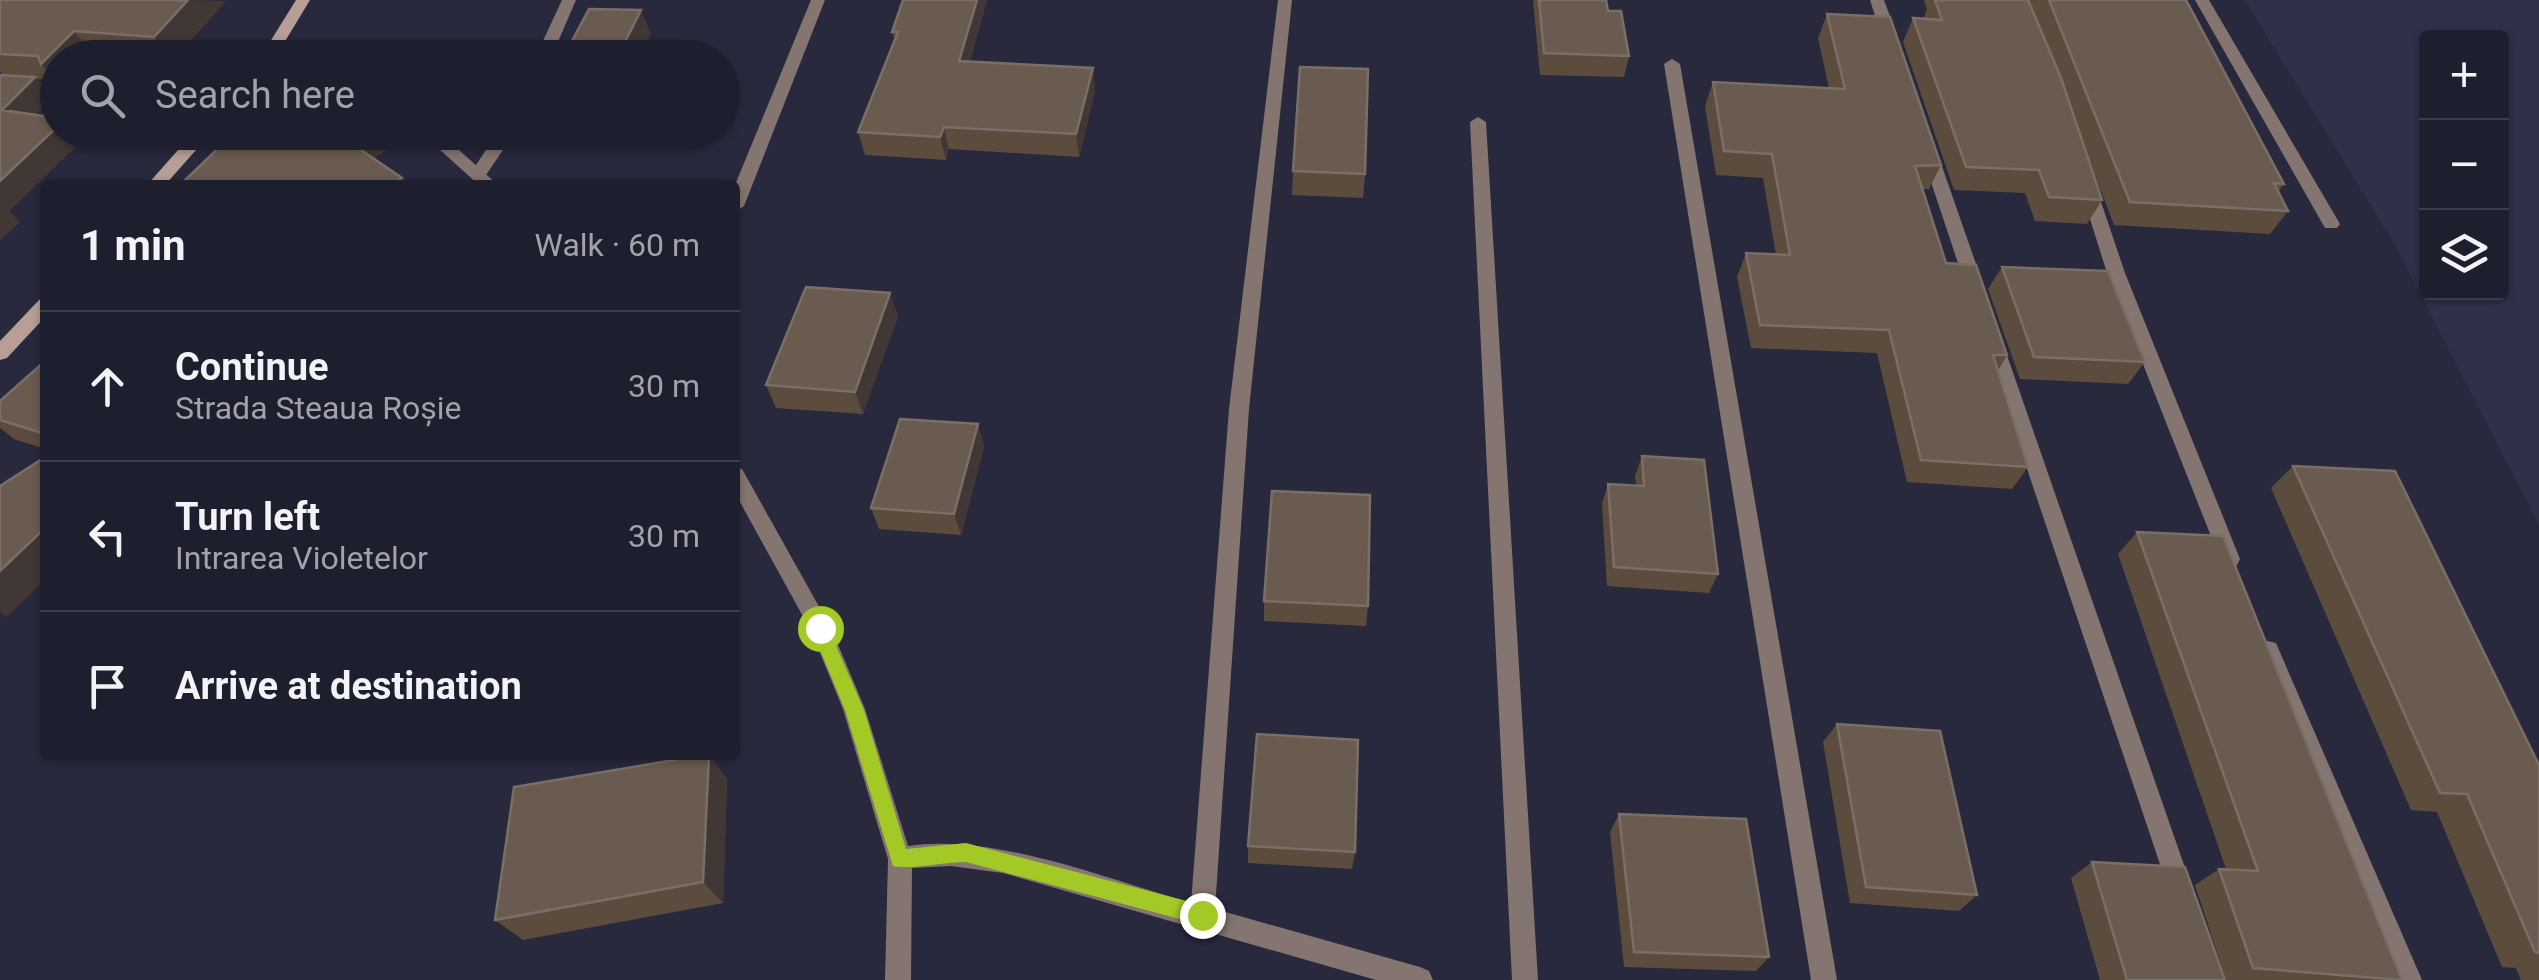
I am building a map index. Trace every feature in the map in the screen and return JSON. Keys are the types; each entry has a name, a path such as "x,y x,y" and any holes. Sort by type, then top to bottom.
{"main road":[{"path":"279,40 303,0"},
{"path":"160,180 187,150"},
{"path":"0,353 40,310"}],"street":[{"path":"550,40 569,0"},
{"path":"740,194 818,0"},
{"path":"1202,915 1239,409 1285,0"},
{"path":"1877,0 1896,56"},
{"path":"2202,0 2330,224"},
{"path":"1672,64 1824,980"},
{"path":"0,85 40,88"},
{"path":"1478,122 1525,980"},
{"path":"1922,132 2186,904"},
{"path":"449,150 484,179 499,150"},
{"path":"2082,169 2122,290 2241,586"},
{"path":"740,483 820,628 854,710 900,859 898,980"},
{"path":"2256,622 2409,980"},
{"path":"900,859 966,852 1202,915 1420,980"}],"shaded area":[{"path":"2245,0 2539,0 2539,525 2423,300 2509,300 2509,30 2419,30 2419,292 2395,245"}],"building":[{"path":"0,0 188,0 154,37 74,31 65,40 40,40 40,61 38,56 0,54"},
{"path":"903,0 977,0 959,61 1093,68 1076,134 944,127 940,137 858,132 898,32 892,32"},
{"path":"1539,0 1606,0 1608,11 1621,11 1629,56 1544,53"},
{"path":"1935,0 2028,0 2061,78 2102,200 2049,197 2039,170 1966,167 1913,18 1942,20"},
{"path":"2049,0 2186,0 2284,184 2274,183 2288,211 2130,202"},
{"path":"589,9 641,10 626,40 573,40"},
{"path":"1827,14 1890,17 1941,165 1915,166 1946,263 1976,265 2007,355 1993,355 2028,467 1921,460 1889,330 1760,325 1746,253 1790,255 1772,154 1724,151 1713,82 1845,89"},
{"path":"1300,67 1368,69 1365,174 1293,171"},
{"path":"0,75 35,77 2,110 40,115 40,143 0,181"},
{"path":"216,150 361,150 402,178 399,180 185,180"},
{"path":"2002,267 2108,271 2145,362 2034,357"},
{"path":"806,287 890,293 855,392 766,385"},
{"path":"40,365 40,432 0,420 0,401"},
{"path":"900,419 978,424 954,514 871,508"},
{"path":"1642,456 1704,460 1718,574 1614,567 1608,484 1644,486"},
{"path":"40,460 40,533 0,571 0,486"},
{"path":"2293,466 2395,471 2539,765 2539,953 2535,952 2467,794 2440,793"},
{"path":"1272,491 1370,495 1368,606 1264,601"},
{"path":"2137,532 2223,536 2402,980 2253,968 2219,869 2258,871"},
{"path":"1837,724 1940,731 1977,895 1866,887"},
{"path":"1257,734 1358,740 1355,852 1248,846"},
{"path":"674,760 709,760 703,882 495,920 514,787"},
{"path":"1619,814 1746,819 1769,957 1634,952"},
{"path":"2092,862 2185,867 2225,980 2127,980"}],"route":[{"path":"820,628 854,710 900,859 966,852 1202,915"}]}
